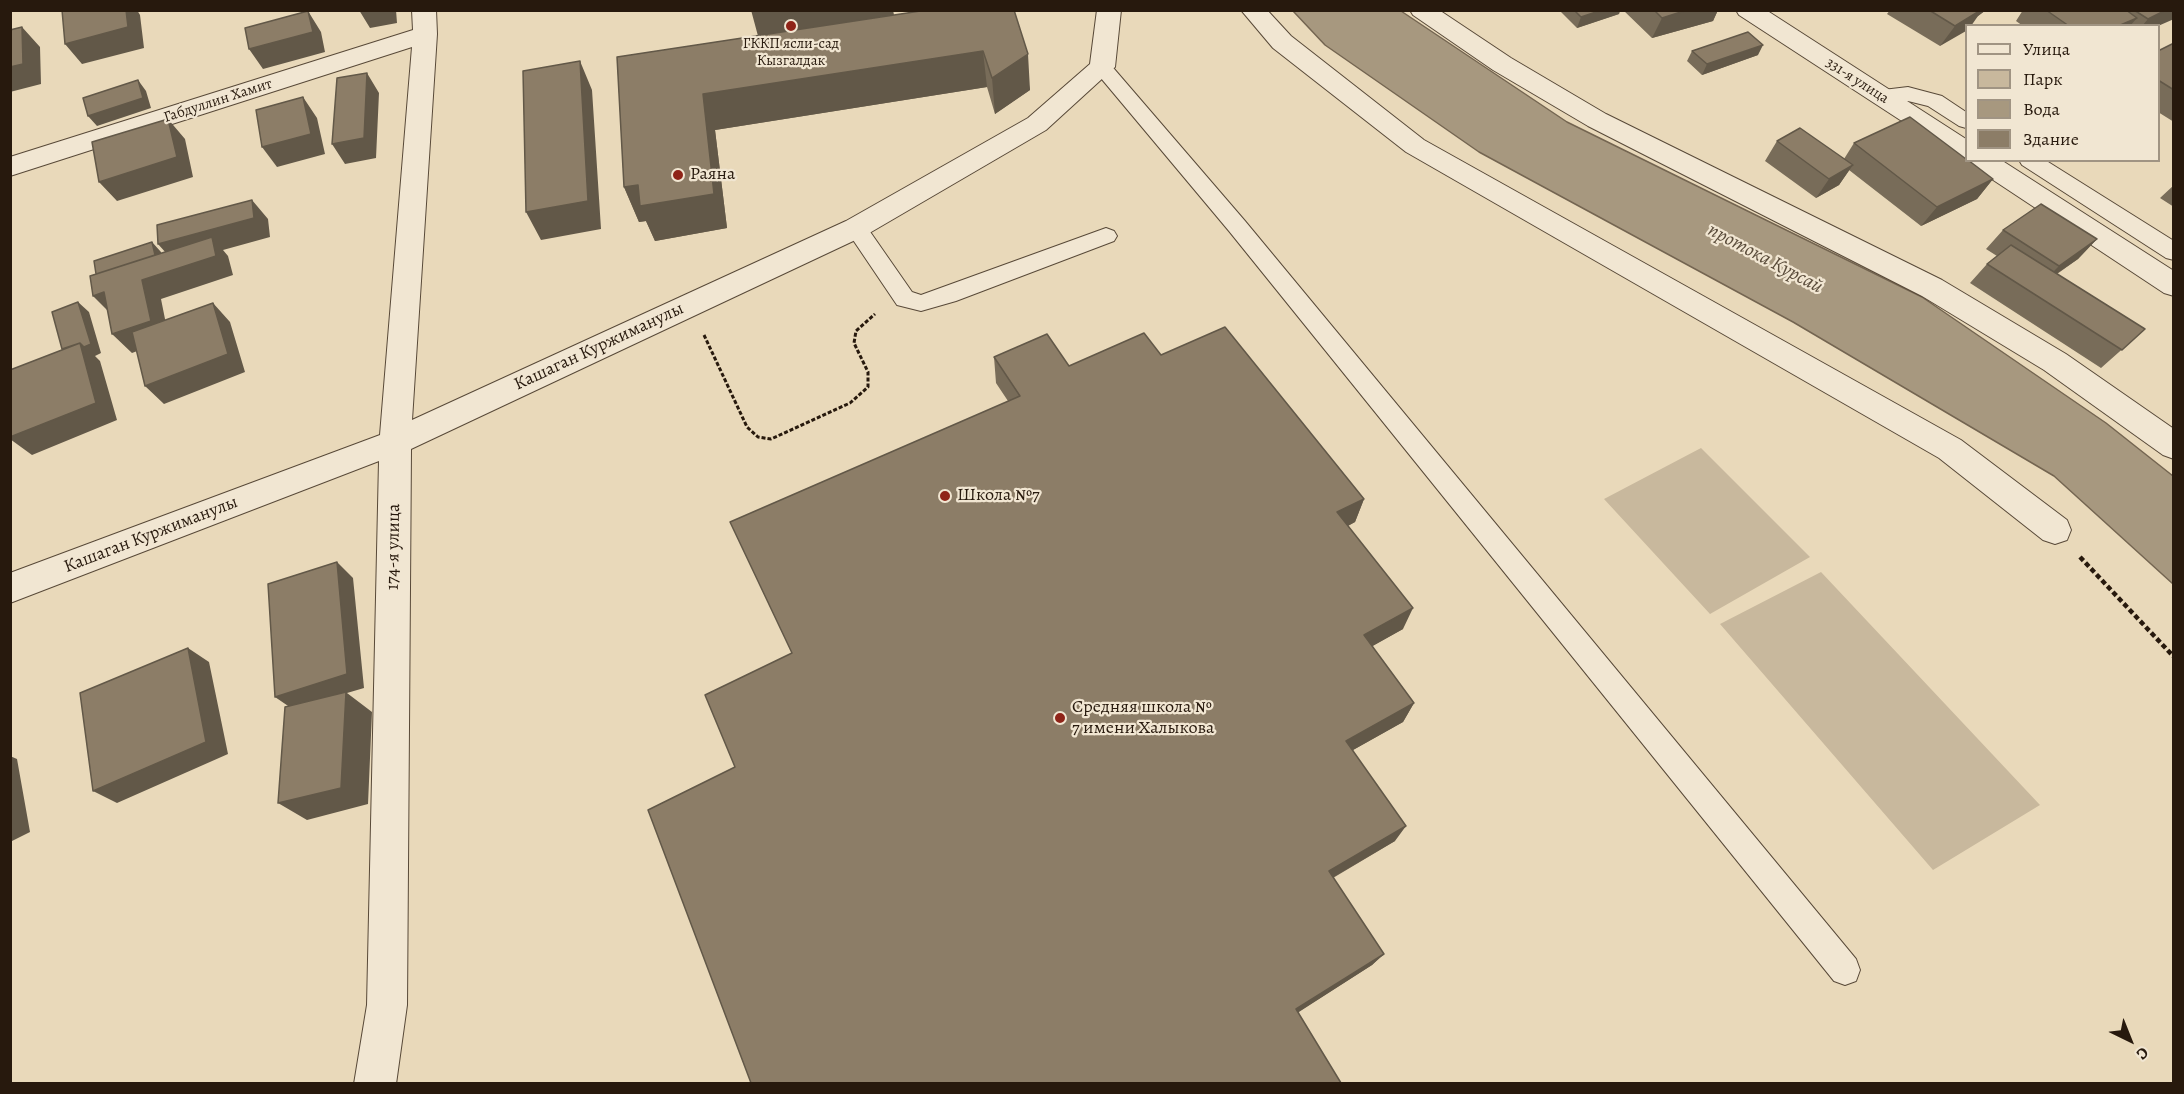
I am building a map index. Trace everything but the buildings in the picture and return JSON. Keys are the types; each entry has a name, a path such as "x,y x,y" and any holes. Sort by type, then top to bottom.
{"street":[{"path":"1102,67 1109,10"},
{"path":"1253,10 1282,42 1415,146 1950,449 2055,530"},
{"path":"1422,10 1502,64 1597,120 1932,288 2055,362 2174,446"},
{"name":"331-я улица","path":"1748,10 1965,150"},
{"name":"Габдуллин Хамит","path":"10,167 424,22"},
{"name":"174-я улица","path":"375,1083 387,1005 395,442 424,22"},
{"name":"Кашаган Куржиманулы","path":"10,588 395,442 856,228 1037,124 1102,67"},
{"path":"1984,162 2171,280"}],"lane":[{"path":"1102,67 1237,226 1845,969"},
{"path":"1883,97 1908,93 1935,101 1965,120"},
{"path":"2032,162 2174,252"},
{"path":"856,228 905,299 921,303 948,296 1106,236"}],"path":[{"path":"688,306 715,354 747,427 758,437 771,439 850,403 868,387 868,372 855,343 856,331 873,316 905,299"},
{"path":"2055,530 2174,657"}],"green space":[{"path":"1701,448 1810,557 1710,614 1604,499"},
{"path":"1821,572 2040,805 1933,870 1720,624"}],"water":[{"name":"протока Курсай","path":"1293,11 1401,11 1567,122 1922,297 2106,423 2173,476 2173,584 2054,476 1793,322 1479,152 1325,45"}],"place":[{"name":"ГККП ясли-сад Кызгалдак","path":"791,26"},
{"name":"Раяна","path":"678,175"},
{"name":"Школа №7","path":"945,496"},
{"name":"Средняя школа № 7 имени Халыкова","path":"1060,718"}]}
